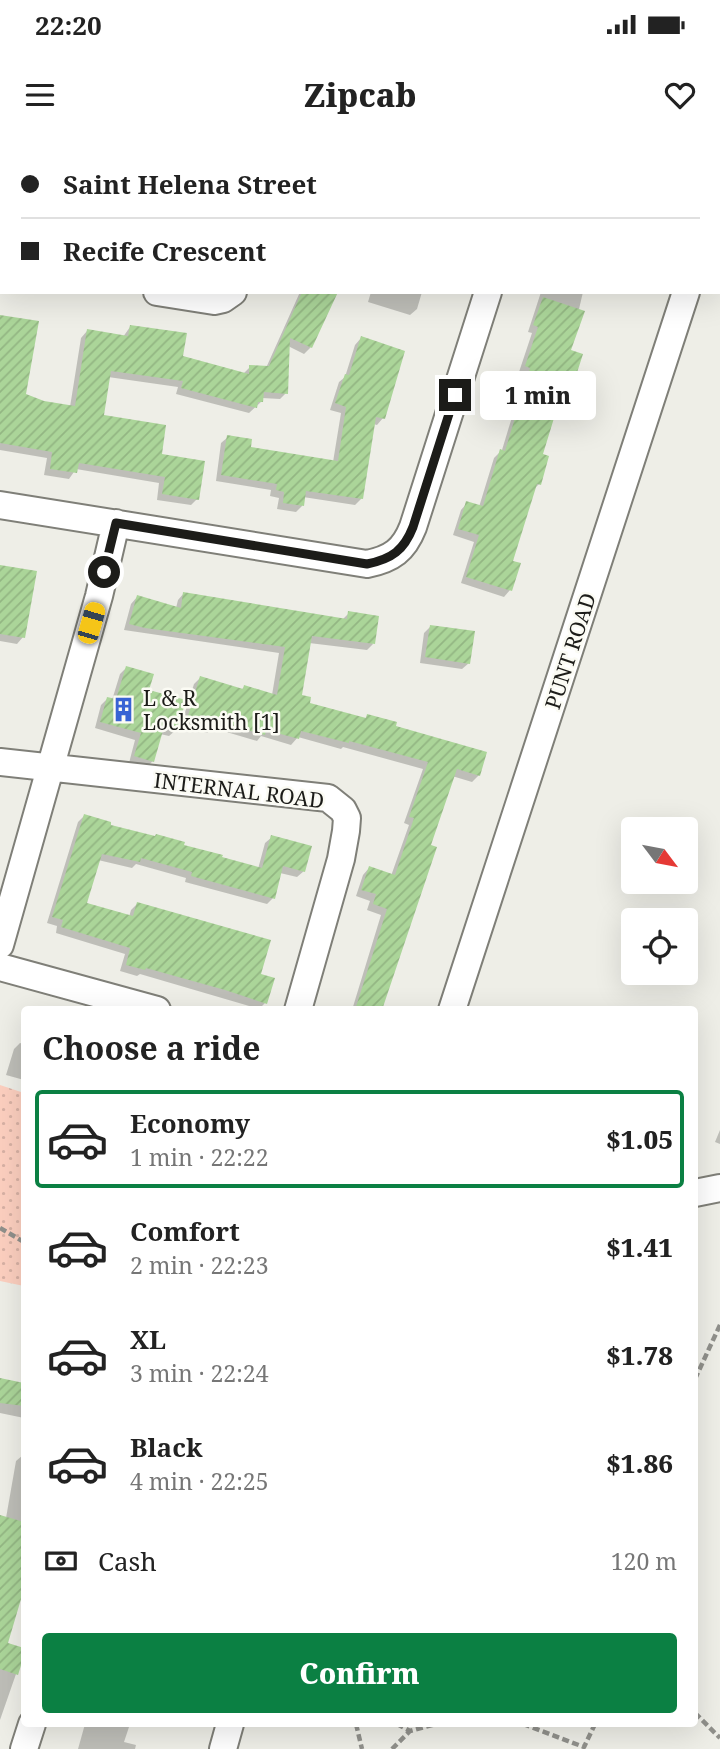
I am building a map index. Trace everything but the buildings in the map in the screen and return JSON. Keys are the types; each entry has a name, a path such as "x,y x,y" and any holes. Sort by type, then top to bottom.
{"street":[{"path":"170,294 215,301 230,294"},
{"path":"0,505 367,564 396,555 407,542 413,527 487,294"},
{"name":"PUNT ROAD","path":"453,1006 686,294"},
{"path":"0,945 99,596 116,523"},
{"name":"INTERNAL ROAD","path":"0,762 328,798 339,805 346,818 346,831 299,1006"},
{"path":"0,967 142,1006"},
{"path":"698,1192 720,1188"},
{"path":"24,1749 31,1727"},
{"path":"223,1749 229,1727"}],"path":[{"path":"0,1228 21,1240"},
{"path":"698,1373 720,1325"},
{"path":"698,1716 720,1738"},
{"path":"357,1727 362,1749"},
{"path":"403,1727 410,1731"},
{"path":"392,1749 410,1731 425,1727"},
{"path":"531,1727 584,1747 594,1727"}],"shaded area":[{"path":"0,1085 21,1092 21,1285 0,1281"}],"place":[{"name":"L & R Locksmith [1]","path":"123,710"}],"route":[{"path":"104,572 116,523 367,564 396,555 407,542 413,527 455,395"}]}
